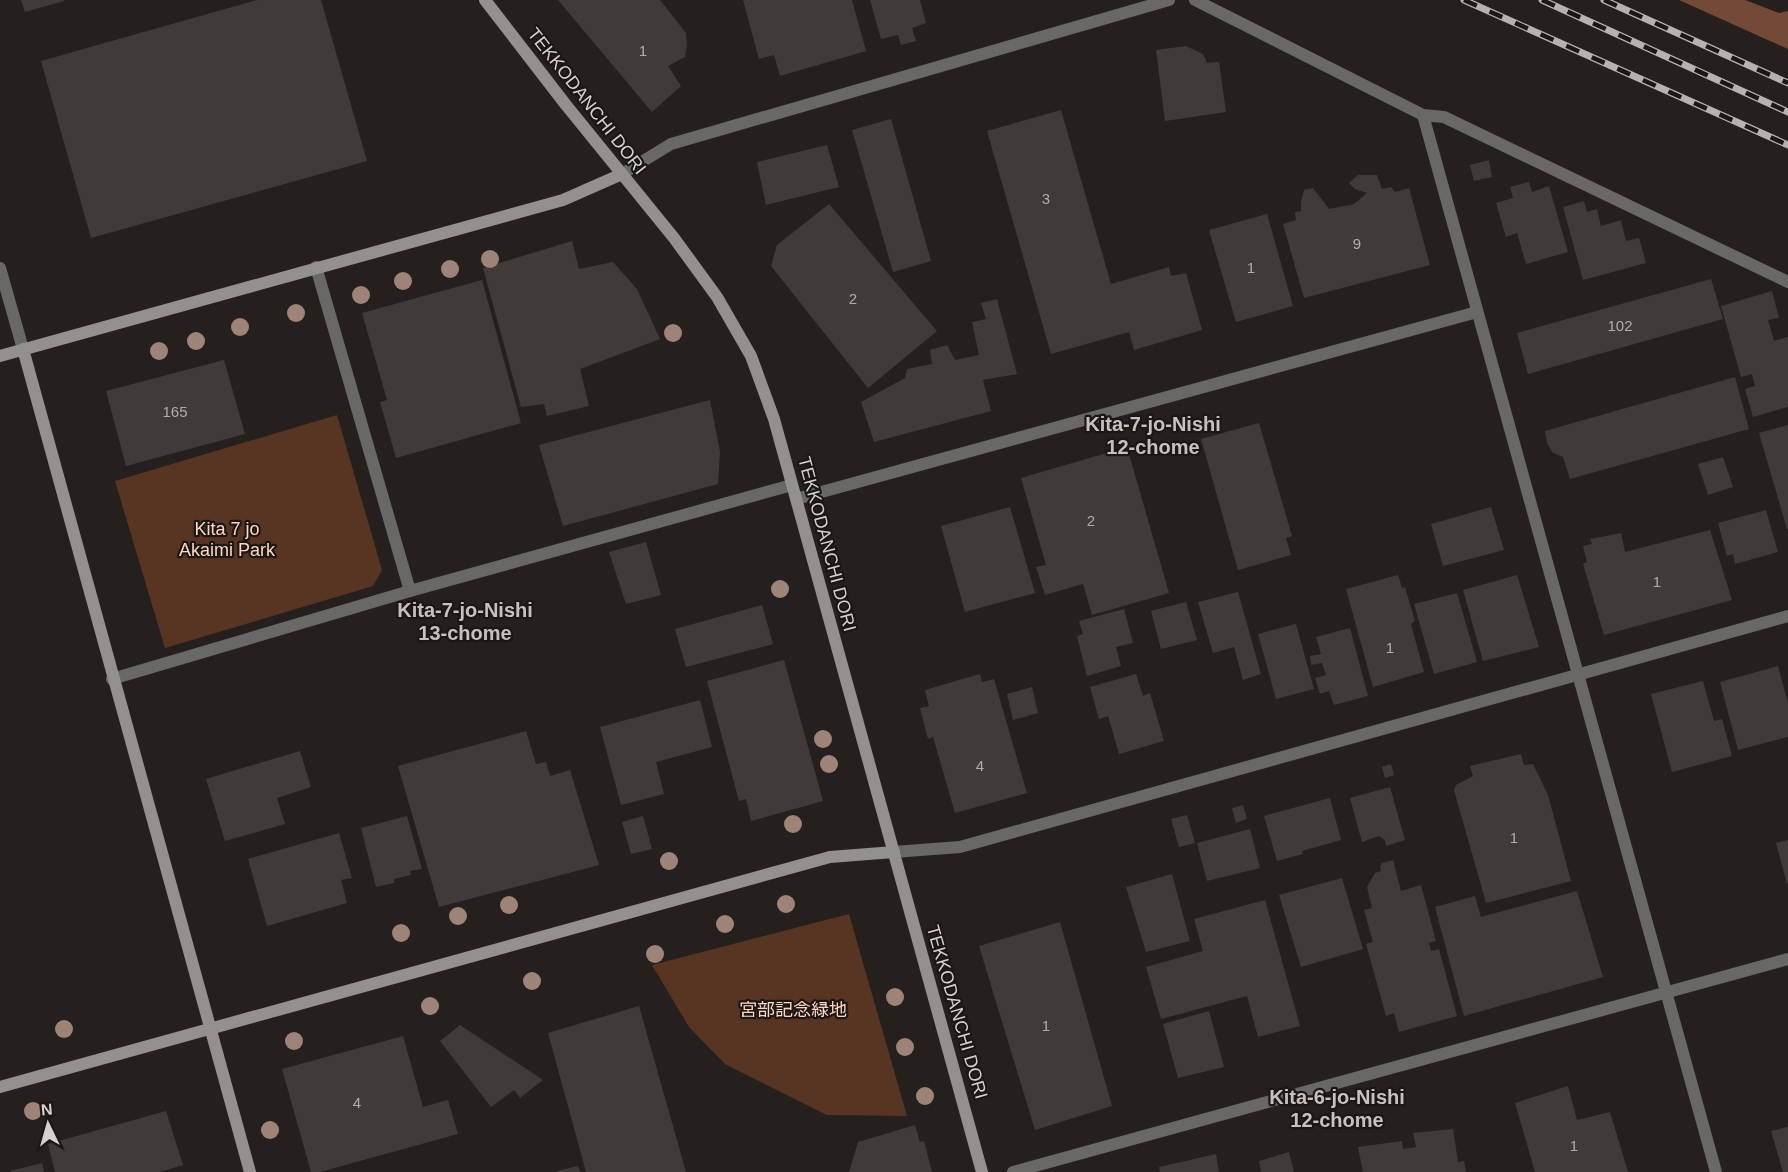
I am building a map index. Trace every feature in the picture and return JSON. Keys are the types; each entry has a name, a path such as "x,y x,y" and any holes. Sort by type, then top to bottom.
{"street":[{"name":"TEKKODANCHI DORI","path":"485,0 674,238 717,297 751,356 774,419 982,1172"},
{"path":"0,356 563,200 622,174 671,144 1168,0"},
{"path":"1195,0 1423,115 1444,117 1788,282"},
{"path":"1423,115 1716,1172"},
{"path":"316,267 410,591"},
{"path":"0,268 250,1172"},
{"path":"796,499 1477,312"},
{"path":"112,679 410,591 792,485"},
{"path":"0,1087 830,857 960,847 1788,616"},
{"path":"1012,1172 1788,959"}],"green space":[{"name":"Kita 7 jo Akaimi Park","path":"337,415 382,570 373,586 165,648 115,481"},
{"name":"宮部記念緑地","path":"849,914 907,1116 827,1115 725,1064 689,1027 652,965"}],"shaded area":[{"path":"1679,0 1745,0 1779,13 1788,11 1788,49"}],"building":[{"path":"21,0 64,0 64,1 25,12"},
{"path":"257,0 321,0 367,161 91,238 41,61"},
{"path":"558,0 660,0 686,33 685,57 668,66 681,86 652,112"},
{"path":"743,0 852,0 866,51 780,76 774,55 759,59"},
{"path":"870,0 920,0 926,23 912,28 916,41 901,45 898,35 881,39"},
{"path":"1186,46 1203,54 1207,63 1219,62 1226,112 1165,121 1156,50"},
{"path":"1061,110 1111,284 1169,267 1171,276 1186,273 1202,330 1134,350 1129,332 1051,354 987,131"},
{"path":"891,119 931,261 893,272 852,130"},
{"path":"827,145 839,187 766,205 757,162"},
{"path":"1489,160 1492,177 1474,181 1470,165"},
{"path":"1358,175 1377,175 1382,189 1391,187 1395,192 1409,188 1430,265 1304,298 1283,224 1296,220 1295,212 1301,211 1304,190 1313,188 1329,209 1354,204 1367,193 1355,189 1349,183"},
{"path":"1529,182 1532,192 1549,186 1568,252 1526,264 1517,233 1506,237 1496,203 1513,198 1510,187"},
{"path":"1584,201 1587,212 1597,209 1601,226 1621,220 1626,241 1639,238 1646,263 1583,280 1563,207"},
{"path":"829,204 937,331 868,388 771,266 777,245"},
{"path":"1267,214 1293,306 1236,322 1209,230"},
{"path":"572,241 579,269 613,262 637,289 660,339 580,369 589,406 547,416 544,404 521,407 483,268"},
{"path":"1711,279 1723,319 1528,374 1517,333"},
{"path":"482,280 521,423 396,458 380,402 387,400 362,313"},
{"path":"1772,291 1779,318 1768,320 1774,341 1788,337 1788,407 1753,417 1745,389 1755,386 1752,374 1741,377 1721,306"},
{"path":"997,299 1017,374 983,380 991,411 874,442 861,402 905,378 907,369 932,364 930,350 947,345 955,360 979,355 972,322 986,319 981,303"},
{"path":"224,360 245,434 126,466 106,391"},
{"path":"1735,377 1749,429 1570,479 1563,457 1553,453 1547,443 1545,431"},
{"path":"710,400 720,452 718,484 563,526 539,445"},
{"path":"1259,423 1292,536 1286,538 1291,555 1238,570 1201,439"},
{"path":"1788,425 1788,529 1787,529 1759,433"},
{"path":"1127,447 1169,593 1092,615 1083,584 1045,595 1036,567 1046,565 1021,478"},
{"path":"1723,457 1733,487 1708,495 1698,464"},
{"path":"1010,507 1035,593 965,612 941,526"},
{"path":"1491,507 1504,550 1443,566 1431,524"},
{"path":"1766,510 1778,552 1735,564 1733,554 1727,556 1718,523"},
{"path":"1710,530 1732,600 1604,635 1583,564 1587,562 1583,546 1592,544 1590,539 1621,533 1625,552"},
{"path":"646,542 661,595 626,604 609,552"},
{"path":"1398,575 1402,588 1405,587 1415,621 1411,624 1424,672 1373,687 1346,589"},
{"path":"1517,575 1539,647 1483,661 1463,590"},
{"path":"1238,592 1261,674 1243,680 1234,647 1213,653 1198,602"},
{"path":"1457,593 1477,662 1434,674 1414,604"},
{"path":"1186,602 1197,640 1161,649 1151,611"},
{"path":"762,605 773,644 686,667 675,629"},
{"path":"1124,609 1133,643 1116,647 1121,666 1087,676 1077,636 1083,634 1079,621"},
{"path":"1296,624 1314,689 1276,699 1258,634"},
{"path":"1350,628 1368,696 1334,705 1329,691 1320,694 1315,678 1326,675 1322,663 1311,665 1310,656 1321,654 1316,637"},
{"path":"784,660 823,801 751,821 746,799 739,801 707,681"},
{"path":"1778,666 1788,703 1788,737 1738,750 1720,682"},
{"path":"980,674 982,682 994,679 1027,793 955,813 933,737 928,739 920,708 929,706 925,690"},
{"path":"1136,674 1143,696 1150,693 1164,741 1119,754 1108,716 1099,719 1090,687"},
{"path":"1703,681 1714,721 1722,719 1732,756 1672,772 1651,694"},
{"path":"1032,687 1038,713 1013,720 1007,694"},
{"path":"700,700 712,747 656,762 664,794 621,805 600,727"},
{"path":"526,731 536,764 546,762 550,776 570,770 599,865 439,907 398,766"},
{"path":"300,751 311,787 277,798 285,824 225,841 206,779"},
{"path":"1521,754 1524,765 1533,764 1548,795 1571,881 1486,903 1454,790 1456,785 1473,776 1470,766"},
{"path":"1391,764 1394,775 1385,778 1382,767"},
{"path":"1390,787 1405,840 1386,846 1385,840 1379,836 1362,842 1350,798"},
{"path":"1330,798 1341,840 1277,861 1264,816"},
{"path":"1243,805 1247,819 1236,823 1232,808"},
{"path":"1187,815 1195,843 1179,847 1171,819"},
{"path":"407,816 422,869 410,871 411,875 394,879 394,883 376,887 361,828"},
{"path":"643,816 652,849 631,854 622,822"},
{"path":"1250,829 1260,868 1207,881 1197,843"},
{"path":"339,833 352,878 341,880 347,903 267,926 248,859"},
{"path":"1788,840 1788,883 1787,884 1776,843"},
{"path":"1393,860 1401,891 1421,885 1436,941 1429,943 1431,951 1439,949 1457,1016 1399,1032 1394,1013 1386,1016 1366,944 1373,942 1364,910 1372,908 1367,887 1375,873 1381,871 1382,863"},
{"path":"1172,874 1190,941 1146,952 1126,887"},
{"path":"1342,878 1363,949 1301,967 1279,895"},
{"path":"1577,891 1603,977 1464,1016 1435,907 1475,896 1481,917"},
{"path":"1265,900 1300,1026 1258,1037 1247,996 1161,1019 1146,967 1203,951 1194,919"},
{"path":"1060,922 1112,1106 1035,1130 979,946"},
{"path":"639,1006 686,1172 586,1172 548,1033"},
{"path":"1209,1011 1224,1067 1178,1078 1163,1024"},
{"path":"460,1025 543,1080 520,1098 514,1090 491,1107 440,1041"},
{"path":"403,1036 423,1107 448,1100 458,1134 320,1172 311,1172 282,1069"},
{"path":"1568,1086 1577,1120 1610,1112 1628,1172 1535,1172 1515,1103"},
{"path":"166,1111 183,1165 160,1172 55,1172 48,1144"},
{"path":"915,1125 920,1142 924,1141 932,1172 849,1172 858,1142"},
{"path":"1788,1127 1788,1172 1783,1172 1771,1131"},
{"path":"1453,1129 1458,1162 1464,1161 1466,1172 1363,1172 1358,1147 1402,1141 1403,1149 1416,1147 1413,1133"},
{"path":"1289,1152 1294,1172 1261,1172 1259,1161"},
{"path":"1216,1154 1219,1172 1160,1172 1159,1167"},
{"path":"42,1163 44,1172 10,1171"},
{"path":"578,1166 580,1172 557,1172 557,1171"}],"railway":[{"path":"1464,0 1788,145"},
{"path":"1542,0 1788,112"},
{"path":"1604,0 1788,83"}],"district":[{"name":"Kita-7-jo-Nishi 12-chome","path":"1153,436"},
{"name":"Kita-7-jo-Nishi 13-chome","path":"465,622"},
{"name":"Kita-6-jo-Nishi 12-chome","path":"1337,1108"}]}
